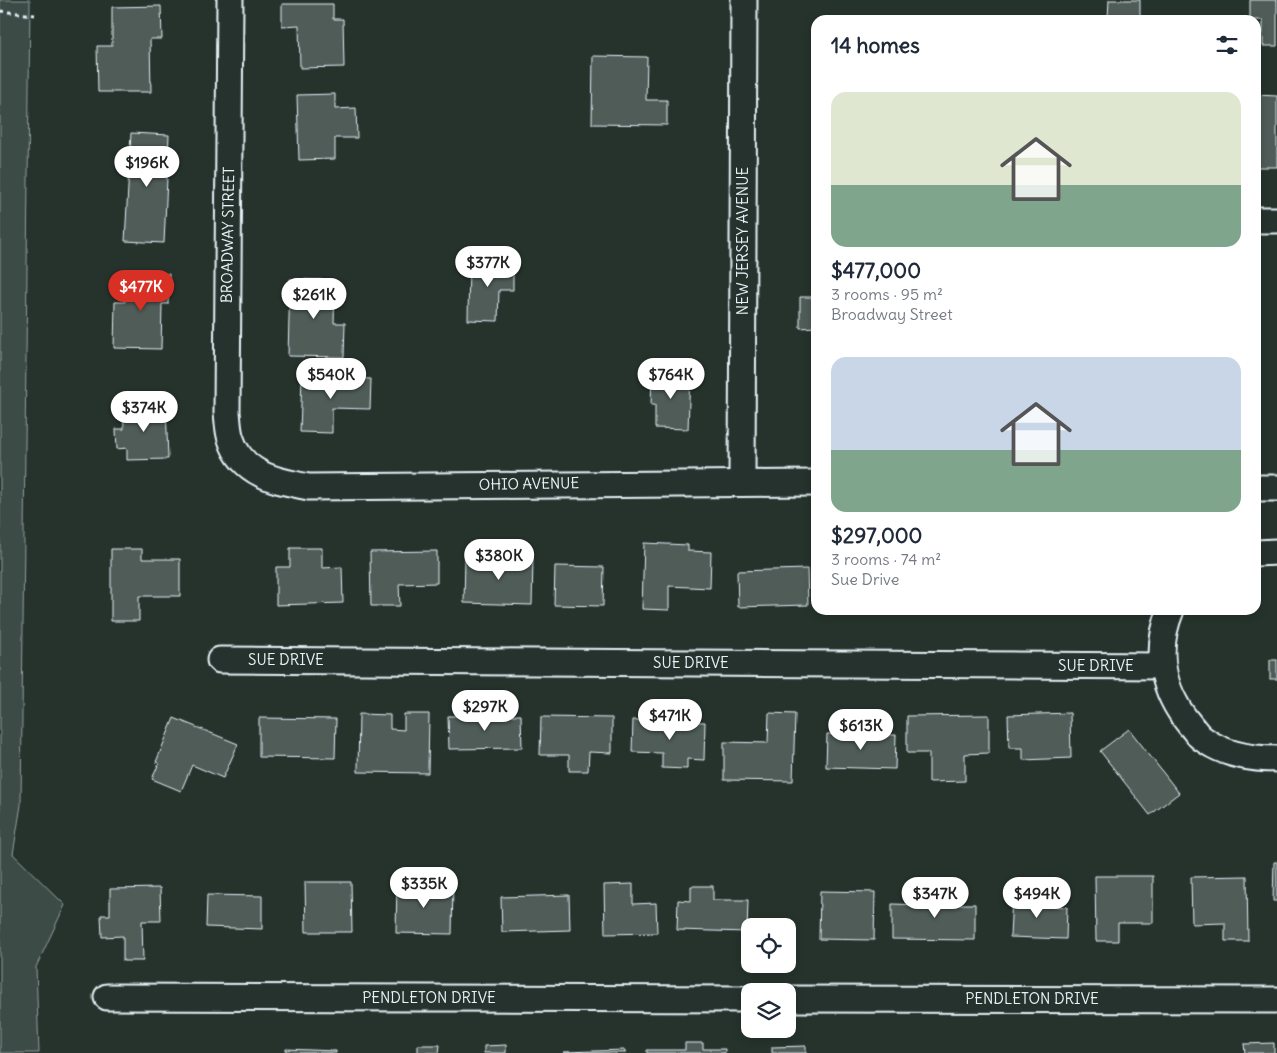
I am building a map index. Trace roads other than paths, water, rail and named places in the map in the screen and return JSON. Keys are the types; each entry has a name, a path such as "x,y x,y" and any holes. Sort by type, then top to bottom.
{"street":[{"name":"BROADWAY STREET","path":"230,0 227,412 231,440 246,464"},
{"name":"NEW JERSEY AVENUE","path":"742,482 744,0"},
{"path":"1261,220 1277,220"},
{"name":"OHIO AVENUE","path":"246,464 272,480 309,487 811,483"},
{"path":"1261,488 1277,488"},
{"path":"1261,553 1277,552"},
{"path":"1169,615 1164,628 1162,666 1167,688 1178,710 1202,739 1229,752 1277,759"},
{"name":"SUE DRIVE","path":"220,660 1162,666"},
{"name":"PENDLETON DRIVE","path":"107,997 741,998"},
{"name":"PENDLETON DRIVE","path":"796,999 1277,1000"}]}
